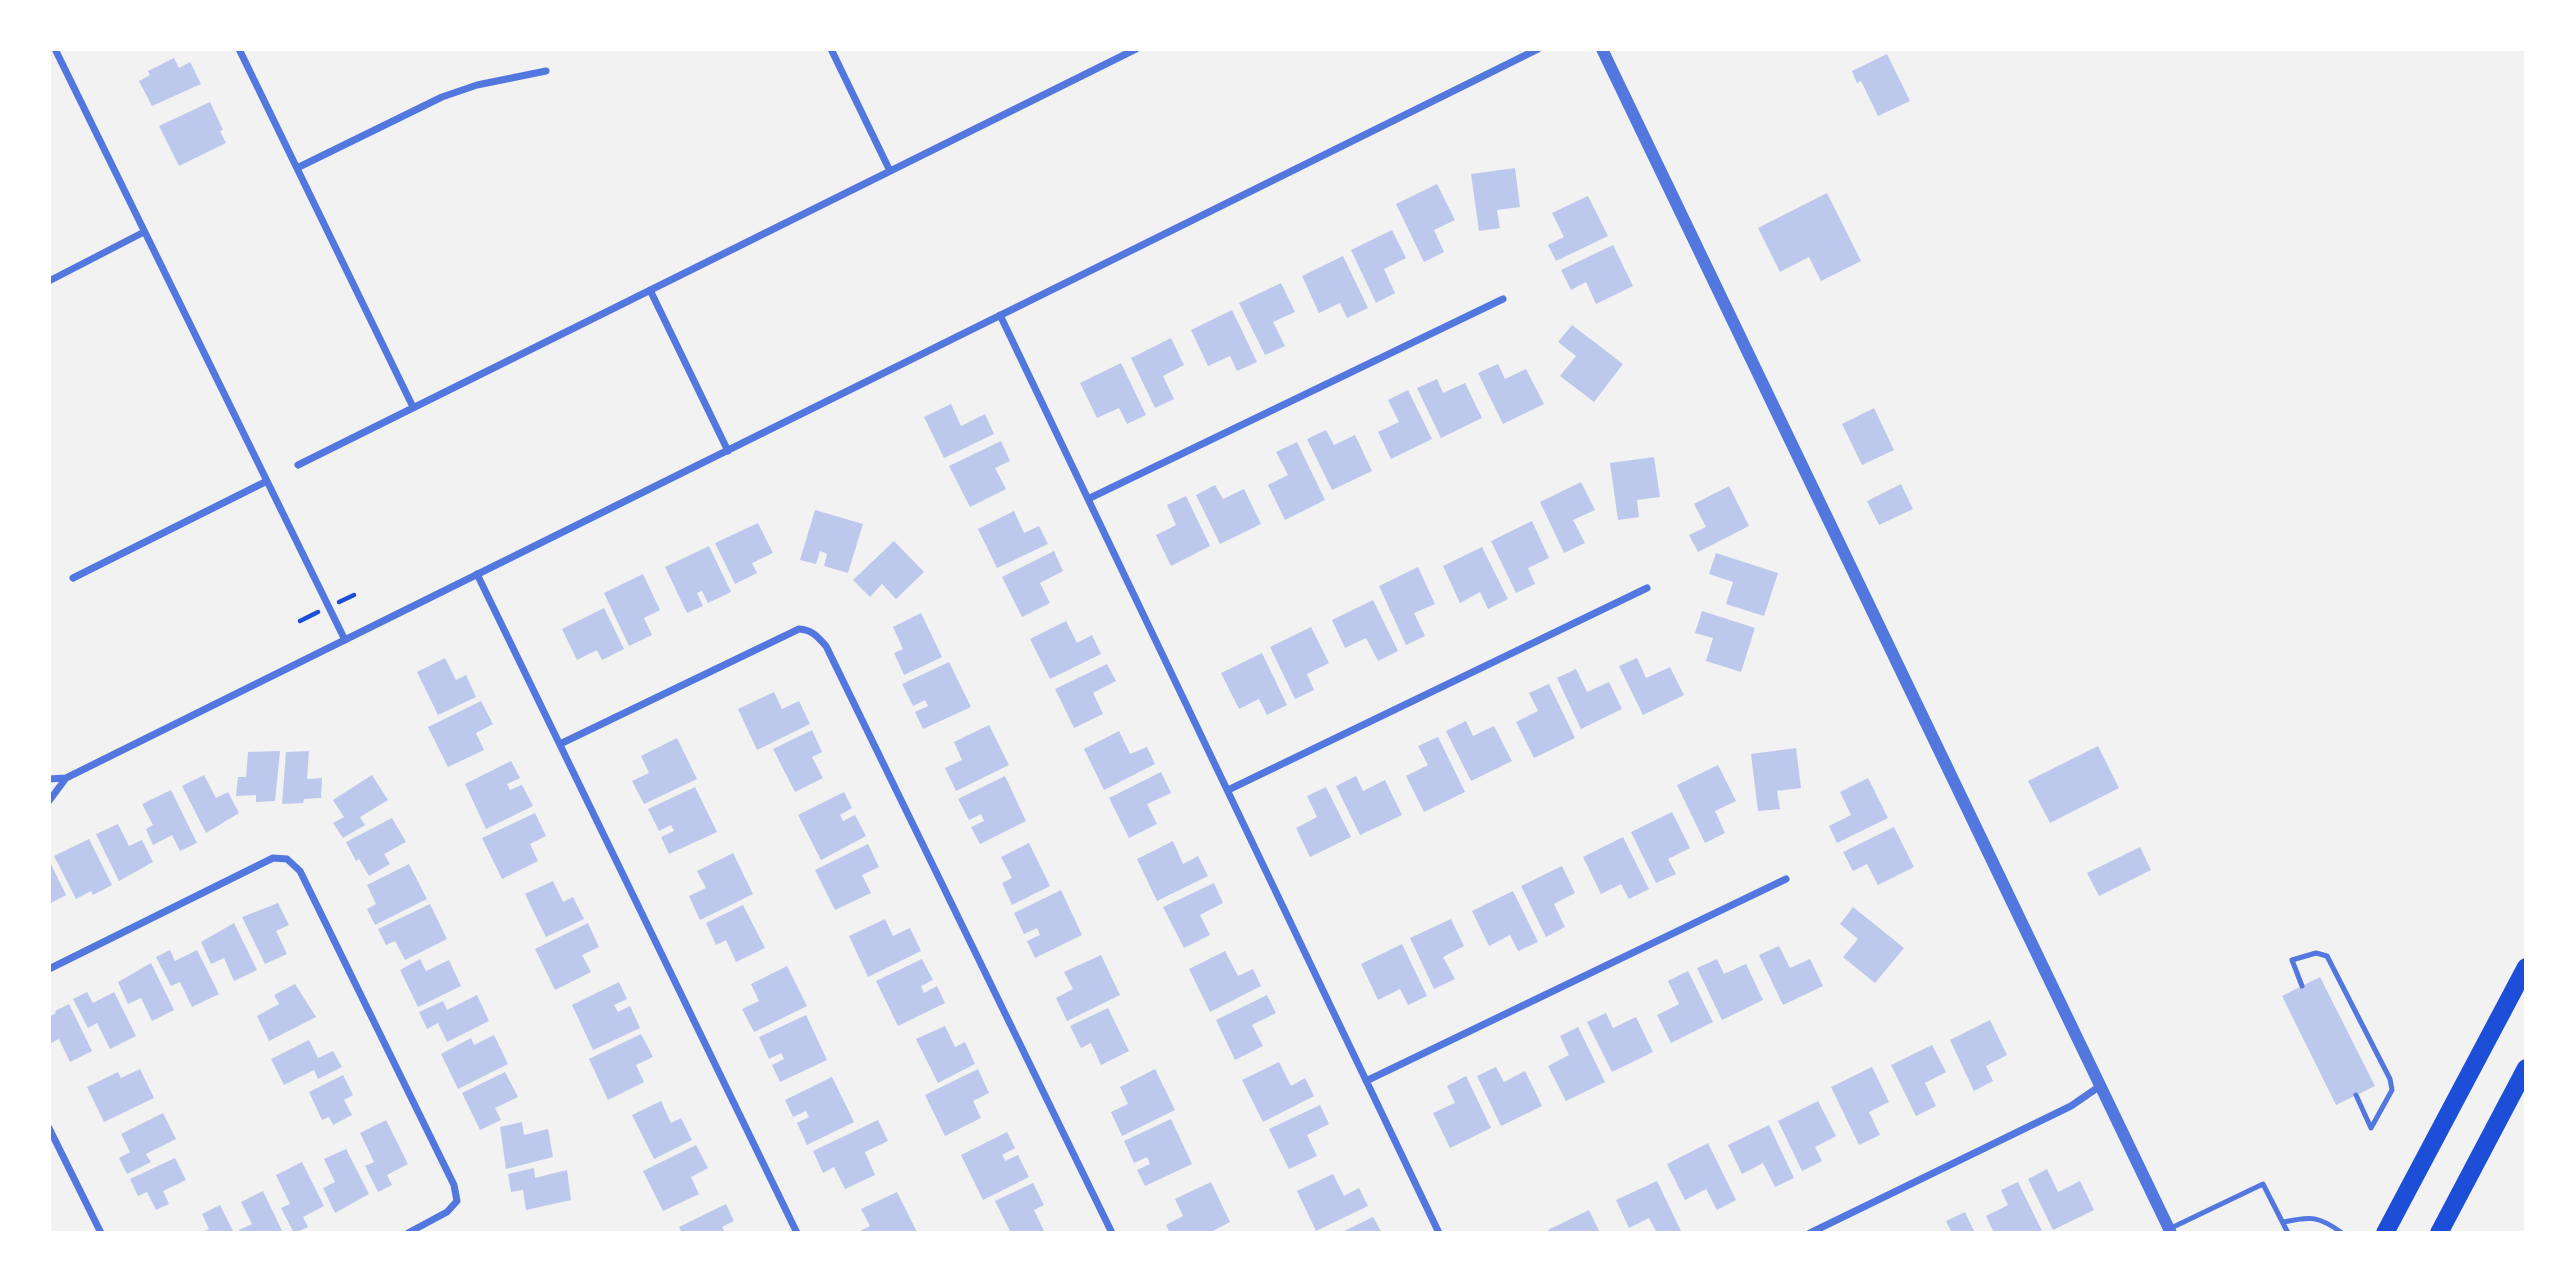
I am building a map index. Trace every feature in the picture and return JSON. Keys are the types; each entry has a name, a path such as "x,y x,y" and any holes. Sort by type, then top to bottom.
{"main road":[{"path":"2385,1233 2526,967"},
{"path":"2439,1233 2526,1068"}],"street":[{"path":"55,49 345,639"},
{"path":"239,49 414,407"},
{"path":"831,49 890,171"},
{"path":"1115,49 1119,58"},
{"path":"298,465 1136,49"},
{"path":"49,779 66,778 1538,49"},
{"path":"1602,49 2170,1231"},
{"path":"297,168 442,97 477,85 546,71"},
{"path":"49,281 144,232"},
{"path":"650,290 728,451"},
{"path":"1090,498 1503,299"},
{"path":"1000,315 1090,498 1439,1233"},
{"path":"73,578 267,481"},
{"path":"477,575 797,1233"},
{"path":"1228,790 1647,588"},
{"path":"560,744 788,634 799,629 809,630 826,646 1112,1233"},
{"path":"49,801 66,778"},
{"path":"49,969 273,859 287,859 300,871 454,1185 457,1200 447,1212 408,1233"},
{"path":"1366,1081 1786,879"},
{"path":"1810,1233 2071,1106 2100,1086"},
{"path":"49,1128 101,1233"}],"lane":[{"path":"2302,986 2292,960 2316,953 2327,956 2390,1079 2392,1090 2371,1128 2356,1096"},
{"path":"2170,1231 2263,1184 2288,1233"},
{"path":"2284,1222 2310,1216 2330,1224 2342,1233"}],"building":[{"path":"1887,54 1910,101 1878,116 1861,81 1857,83 1852,71"},
{"path":"174,58 179,68 190,62 201,84 152,106 139,81 150,75 148,71"},
{"path":"210,102 226,143 179,166 159,126"},
{"path":"1515,168 1520,207 1497,210 1500,228 1479,231 1471,174"},
{"path":"1437,184 1455,220 1434,230 1444,252 1424,262 1396,204"},
{"path":"1827,193 1861,261 1821,281 1809,257 1780,272 1758,228"},
{"path":"1588,196 1608,236 1556,261 1548,245 1564,237 1552,213"},
{"path":"1392,230 1406,258 1384,269 1395,293 1376,303 1351,250"},
{"path":"1613,245 1633,286 1596,304 1586,282 1571,290 1561,270"},
{"path":"1343,256 1368,308 1347,318 1340,303 1319,313 1302,276"},
{"path":"1281,283 1295,312 1273,322 1285,346 1265,355 1239,303"},
{"path":"1232,310 1257,362 1237,371 1230,356 1208,366 1191,330"},
{"path":"1572,325 1623,364 1594,402 1560,376 1576,356 1558,342"},
{"path":"1171,338 1184,365 1163,376 1174,399 1155,408 1131,358"},
{"path":"1121,363 1146,415 1127,424 1119,408 1097,418 1080,383"},
{"path":"1498,364 1505,379 1526,369 1544,404 1503,424 1478,373"},
{"path":"1437,379 1443,393 1465,383 1482,418 1441,438 1417,388"},
{"path":"1408,390 1432,439 1391,459 1378,432 1399,422 1388,400"},
{"path":"951,404 961,426 985,414 994,434 944,458 924,417"},
{"path":"1874,408 1894,450 1862,465 1842,424"},
{"path":"1326,430 1334,445 1355,435 1372,471 1332,490 1307,439"},
{"path":"1001,441 1010,461 995,468 1006,489 970,507 949,466"},
{"path":"1297,442 1325,500 1285,520 1268,485 1288,475 1276,452"},
{"path":"1654,457 1660,497 1637,500 1639,517 1618,520 1610,463"},
{"path":"1581,482 1595,510 1573,520 1585,543 1564,553 1540,502"},
{"path":"1901,484 1913,509 1879,525 1867,501"},
{"path":"1215,485 1223,499 1244,489 1261,524 1220,544 1196,495"},
{"path":"1729,486 1749,526 1698,552 1689,535 1706,527 1694,504"},
{"path":"1186,496 1210,546 1171,566 1156,535 1176,525 1167,505"},
{"path":"815,510 863,524 848,573 824,566 827,554 820,551 816,564 800,560"},
{"path":"1014,511 1024,533 1039,526 1048,544 997,568 978,529"},
{"path":"1532,521 1549,558 1528,568 1535,584 1516,593 1491,541"},
{"path":"758,523 773,553 752,563 757,573 735,584 715,543"},
{"path":"894,541 924,572 896,599 882,584 870,597 853,580"},
{"path":"709,546 731,592 708,603 702,591 697,593 703,606 687,613 665,567"},
{"path":"1482,547 1508,599 1488,609 1480,592 1460,603 1443,566"},
{"path":"1054,551 1063,571 1040,583 1050,603 1022,617 1002,577"},
{"path":"1716,553 1778,573 1764,616 1726,604 1733,582 1709,574"},
{"path":"1418,567 1435,604 1414,613 1425,636 1406,645 1379,586"},
{"path":"643,574 660,610 644,618 652,635 629,646 604,593"},
{"path":"1373,600 1398,651 1378,661 1366,638 1345,648 1332,620"},
{"path":"604,608 624,649 602,660 597,650 577,660 562,629"},
{"path":"1702,611 1755,628 1741,672 1706,661 1713,638 1695,633"},
{"path":"921,613 942,657 904,675 894,653 903,649 893,627"},
{"path":"1066,621 1077,643 1092,635 1101,654 1050,679 1030,639"},
{"path":"1311,627 1329,663 1307,674 1314,690 1295,699 1270,647"},
{"path":"1262,653 1287,705 1267,715 1259,699 1239,709 1221,673"},
{"path":"445,658 456,680 466,675 476,697 438,715 417,672"},
{"path":"1637,658 1646,678 1670,667 1684,695 1643,715 1619,666"},
{"path":"949,662 971,707 923,729 915,712 928,706 925,700 913,706 902,684"},
{"path":"1107,664 1116,681 1093,693 1103,714 1074,728 1055,689"},
{"path":"1576,669 1587,692 1609,682 1622,709 1581,729 1557,678"},
{"path":"1549,684 1575,738 1534,758 1516,722 1538,711 1529,693"},
{"path":"774,692 782,709 799,701 810,724 757,750 738,709"},
{"path":"481,701 493,724 476,733 484,750 448,767 428,727"},
{"path":"1466,721 1473,736 1494,726 1512,761 1471,781 1446,731"},
{"path":"989,725 1009,765 956,791 945,768 962,760 954,742"},
{"path":"812,730 822,752 812,757 823,778 795,792 773,749"},
{"path":"1119,731 1130,754 1147,747 1155,764 1104,790 1084,749"},
{"path":"1438,737 1465,792 1424,812 1406,776 1428,765 1418,746"},
{"path":"677,738 697,779 644,804 632,781 649,773 641,756"},
{"path":"2098,746 2119,788 2050,823 2028,781"},
{"path":"1796,748 1801,788 1777,791 1780,809 1758,811 1751,754"},
{"path":"280,751 275,801 256,802 256,795 236,796 238,777 246,777 248,752"},
{"path":"309,751 307,779 322,778 321,798 304,799 303,803 282,804 286,752"},
{"path":"511,761 520,778 507,784 510,790 522,785 533,806 486,829 465,784"},
{"path":"1718,765 1736,801 1715,811 1725,833 1705,843 1677,785"},
{"path":"1161,772 1171,793 1147,804 1157,824 1129,838 1109,798"},
{"path":"204,775 216,798 228,792 239,813 206,833 182,786"},
{"path":"372,775 388,800 360,817 365,825 343,838 333,823 344,817 333,800"},
{"path":"1005,776 1026,821 980,844 971,827 984,821 981,814 969,820 958,799"},
{"path":"1356,776 1363,791 1385,780 1402,815 1360,835 1336,786"},
{"path":"1868,778 1888,818 1837,843 1829,826 1851,815 1840,792"},
{"path":"695,787 717,832 669,854 661,837 674,831 671,825 659,831 648,809"},
{"path":"1326,787 1351,837 1310,857 1296,828 1317,817 1307,796"},
{"path":"171,790 197,843 180,851 172,835 153,845 146,829 153,825 142,804"},
{"path":"844,792 852,808 840,815 843,821 855,815 866,836 821,860 798,815"},
{"path":"1672,812 1690,848 1668,859 1676,874 1656,883 1631,832"},
{"path":"535,813 546,836 530,844 538,861 502,879 482,838"},
{"path":"392,818 406,842 384,854 390,864 369,876 359,859 356,861 346,842"},
{"path":"118,824 129,846 142,840 153,862 119,881 96,834"},
{"path":"1894,827 1914,867 1878,885 1867,864 1853,871 1843,852"},
{"path":"1623,837 1649,889 1629,899 1621,884 1601,894 1583,857"},
{"path":"89,839 112,885 93,895 91,891 76,899 54,856"},
{"path":"1173,841 1183,864 1198,856 1208,876 1157,901 1137,859"},
{"path":"1029,843 1050,886 1012,905 1002,883 1012,878 1001,857"},
{"path":"868,844 879,867 862,875 871,893 835,910 815,870"},
{"path":"2140,847 2151,870 2099,896 2087,873"},
{"path":"733,853 753,894 700,920 689,896 706,888 697,871"},
{"path":"49,860 66,895 49,904"},
{"path":"409,864 427,899 375,925 367,909 376,904 367,885"},
{"path":"1562,866 1575,893 1554,904 1565,927 1546,937 1521,886"},
{"path":"553,881 563,902 573,897 584,919 546,937 525,894"},
{"path":"1214,883 1223,903 1200,915 1210,935 1184,948 1163,907"},
{"path":"1061,890 1082,935 1035,958 1027,941 1040,935 1037,928 1024,934 1014,913"},
{"path":"1513,891 1538,942 1518,951 1510,935 1489,946 1472,911"},
{"path":"278,903 289,925 276,931 287,954 265,964 242,917"},
{"path":"430,904 447,939 405,960 395,941 386,945 378,929"},
{"path":"743,905 765,948 736,962 726,940 716,945 706,923"},
{"path":"1853,907 1904,948 1875,983 1843,957 1858,939 1840,924"},
{"path":"885,919 893,936 910,928 921,951 868,977 849,936"},
{"path":"1451,919 1464,946 1443,957 1455,979 1434,989 1410,938"},
{"path":"234,923 257,970 234,981 224,958 211,964 201,942"},
{"path":"588,923 599,947 582,955 591,972 555,990 535,949"},
{"path":"1402,944 1427,996 1408,1005 1400,989 1378,1000 1361,964"},
{"path":"1779,946 1790,968 1810,959 1823,986 1783,1005 1759,955"},
{"path":"170,950 175,961 197,950 219,994 192,1007 180,982 171,986 156,957"},
{"path":"1225,951 1238,976 1253,969 1261,986 1210,1012 1189,969"},
{"path":"1101,955 1120,995 1067,1021 1056,998 1073,989 1064,972"},
{"path":"420,959 426,971 449,960 461,986 418,1007 400,970"},
{"path":"922,959 933,980 921,986 924,993 937,986 945,1003 898,1026 876,981"},
{"path":"1717,959 1724,974 1746,964 1763,1000 1722,1020 1697,968"},
{"path":"151,963 174,1010 152,1021 141,998 128,1004 118,982"},
{"path":"787,966 807,1006 754,1032 742,1009 759,1001 751,984"},
{"path":"1688,971 1713,1022 1671,1043 1657,1015 1679,1004 1668,981"},
{"path":"2320,977 2375,1086 2336,1105 2282,996"},
{"path":"619,982 627,999 614,1005 618,1012 630,1006 640,1028 593,1050 572,1005"},
{"path":"295,984 316,1017 269,1041 257,1016 279,1004 274,995"},
{"path":"87,992 93,1003 114,992 136,1036 110,1049 97,1023 88,1028 73,999"},
{"path":"477,995 489,1021 447,1042 438,1023 427,1029 419,1012 443,1001 447,1010"},
{"path":"1267,995 1276,1013 1252,1025 1263,1046 1235,1060 1216,1020"},
{"path":"69,1004 92,1051 70,1062 59,1039 49,1044 49,1017"},
{"path":"1108,1008 1129,1051 1101,1065 1091,1043 1081,1048 1070,1026"},
{"path":"1606,1013 1613,1028 1636,1017 1653,1052 1612,1072 1587,1022"},
{"path":"806,1015 827,1060 780,1082 772,1065 784,1059 781,1053 769,1059 759,1037"},
{"path":"1990,1020 2007,1055 1986,1066 1993,1081 1974,1091 1950,1040"},
{"path":"945,1026 955,1047 965,1042 975,1064 938,1083 916,1039"},
{"path":"1578,1027 1605,1082 1566,1101 1548,1066 1569,1055 1560,1036"},
{"path":"641,1034 653,1057 636,1065 644,1082 608,1100 589,1059"},
{"path":"494,1035 508,1064 458,1089 441,1054 471,1038 474,1045"},
{"path":"309,1040 318,1058 333,1051 342,1067 318,1079 314,1070 284,1085 271,1059"},
{"path":"1932,1045 1946,1072 1925,1083 1936,1106 1916,1116 1891,1065"},
{"path":"1279,1062 1291,1086 1305,1078 1314,1096 1263,1122 1242,1080"},
{"path":"1496,1067 1504,1082 1525,1071 1542,1106 1501,1126 1477,1076"},
{"path":"1872,1067 1889,1102 1869,1112 1880,1135 1859,1145 1831,1087"},
{"path":"140,1069 154,1098 104,1122 87,1087 118,1072 121,1078"},
{"path":"978,1069 989,1093 973,1101 981,1118 945,1136 925,1095"},
{"path":"1155,1069 1175,1110 1122,1136 1111,1112 1128,1104 1120,1087"},
{"path":"505,1072 518,1097 495,1108 501,1120 480,1130 462,1093"},
{"path":"343,1075 353,1095 344,1100 352,1115 333,1125 329,1117 322,1120 309,1092"},
{"path":"1466,1076 1491,1128 1450,1148 1433,1113 1455,1103 1447,1086"},
{"path":"832,1077 854,1122 807,1145 797,1123 809,1117 806,1111 793,1117 785,1100"},
{"path":"661,1101 671,1123 681,1118 692,1140 654,1159 632,1115"},
{"path":"1818,1101 1836,1136 1815,1147 1822,1161 1802,1171 1778,1121"},
{"path":"1320,1105 1329,1124 1307,1135 1317,1156 1289,1169 1269,1129"},
{"path":"163,1113 176,1139 146,1154 151,1162 127,1174 119,1158 130,1152 121,1134"},
{"path":"1171,1119 1192,1164 1145,1186 1137,1170 1150,1164 1147,1157 1134,1163 1124,1141"},
{"path":"386,1120 408,1164 387,1175 392,1185 378,1192 365,1166 374,1162 360,1133"},
{"path":"878,1120 888,1141 865,1152 875,1175 845,1189 834,1167 823,1173 813,1151"},
{"path":"522,1122 524,1135 548,1129 553,1157 506,1169 500,1127"},
{"path":"1769,1125 1794,1178 1775,1187 1763,1163 1742,1174 1728,1145"},
{"path":"1007,1132 1015,1148 1002,1155 1005,1161 1018,1155 1029,1177 983,1200 961,1155"},
{"path":"1708,1143 1736,1200 1717,1210 1706,1189 1685,1200 1667,1164"},
{"path":"696,1145 708,1168 691,1177 699,1194 663,1211 643,1171"},
{"path":"346,1149 369,1194 335,1213 323,1188 335,1182 324,1159"},
{"path":"175,1158 186,1180 163,1191 169,1204 156,1210 147,1192 138,1196 130,1179"},
{"path":"302,1162 324,1206 303,1217 308,1227 294,1233 281,1208 290,1204 276,1175"},
{"path":"534,1168 535,1178 567,1170 571,1200 526,1210 523,1190 511,1192 508,1174"},
{"path":"2047,1169 2058,1192 2080,1181 2094,1210 2053,1230 2028,1179"},
{"path":"1333,1174 1344,1196 1359,1188 1368,1206 1316,1231 1297,1191"},
{"path":"1657,1181 1681,1231 1677,1233 1657,1233 1649,1218 1629,1228 1616,1200"},
{"path":"1211,1182 1230,1222 1209,1233 1170,1233 1166,1225 1183,1216 1175,1199"},
{"path":"2018,1182 2043,1233 1994,1233 1986,1216 2008,1205 2001,1190"},
{"path":"1033,1183 1044,1205 1034,1210 1044,1231 1011,1233 995,1201"},
{"path":"263,1191 283,1233 241,1233 239,1230 252,1224 241,1202"},
{"path":"897,1192 917,1232 856,1233 870,1226 861,1209"},
{"path":"726,1204 734,1221 722,1227 725,1233 682,1233 679,1227"},
{"path":"220,1205 234,1233 201,1233 209,1229 202,1214"},
{"path":"1589,1210 1600,1233 1549,1233 1548,1230"},
{"path":"1965,1212 1975,1233 1952,1233 1946,1221"},
{"path":"1373,1217 1382,1233 1340,1233"}]}
